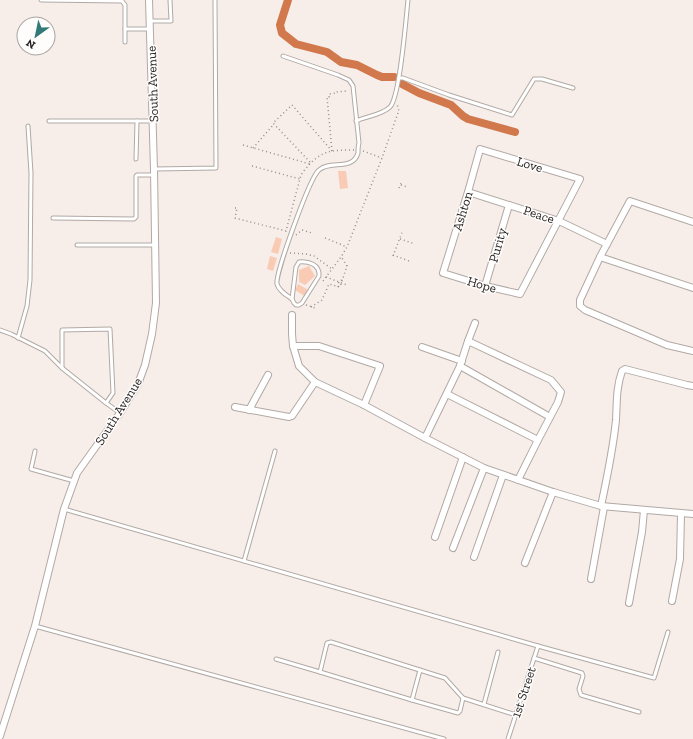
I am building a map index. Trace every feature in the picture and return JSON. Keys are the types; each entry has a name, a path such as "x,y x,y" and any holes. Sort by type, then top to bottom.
{"street":[{"name":"South Avenue","path":"0,736 35,626 64,509 77,473 120,413 138,384 145,364 152,334 156,304 153,121 149,0"},
{"name":"Love","path":"480,149 580,179 559,221"},
{"name":"Ashton","path":"443,273 480,149"},
{"name":"Peace","path":"468,192 559,221 607,244"},
{"path":"693,222 630,201 600,257 580,300 580,306 585,310 667,345 693,351"},
{"name":"Purity","path":"485,286 509,205"},
{"name":"Hope","path":"443,273 485,286 520,294 559,221"},
{"path":"600,257 693,288"},
{"path":"292,315 293,346 299,366 315,382 364,405 484,468 553,492 602,506 693,514"},
{"path":"425,438 461,364 475,323"},
{"path":"468,341 551,380 561,392 558,402 518,480"},
{"path":"293,346 319,346 380,366 364,405"},
{"path":"422,347 461,364 550,417"},
{"path":"592,580 602,506 610,467 616,421 618,382 622,371 625,369 693,386"},
{"path":"249,410 268,375"},
{"path":"235,407 289,417 292,416 315,382"},
{"path":"447,394 538,440"},
{"path":"434,537 463,457"},
{"path":"453,548 484,468"},
{"path":"474,557 503,475"},
{"path":"525,563 553,492"},
{"path":"629,603 642,532 644,510"},
{"path":"672,601 680,559 681,514"}],"lane":[{"path":"41,0 122,1 125,5 125,42"},
{"path":"150,21 171,21 170,0"},
{"path":"53,218 134,219 136,216 136,176 154,172 216,168 215,0"},
{"path":"356,121 381,112 390,107 394,101 399,78 408,0"},
{"path":"125,29 150,29"},
{"path":"283,56 349,80 353,86 359,144 355,159 350,163 326,166 318,170 288,240 279,270 277,284 279,289 292,299 296,305"},
{"path":"399,78 403,78 449,95 512,115 534,79 542,79 573,88"},
{"path":"49,121 153,121"},
{"path":"136,160 137,121"},
{"path":"18,338 27,306 30,280 32,173 28,126"},
{"path":"77,245 155,245"},
{"path":"292,299 297,264 299,262 303,262 314,265 320,272 319,276 302,303 296,305"},
{"path":"292,315 296,305"},
{"path":"62,368 62,330 110,329 113,393 106,403"},
{"path":"0,330 45,351 62,368 120,413"},
{"path":"34,451 31,469 74,481"},
{"path":"244,561 275,452"},
{"path":"64,509 654,678 668,632"},
{"path":"35,626 444,739"},
{"path":"320,672 327,643 331,642 445,678 463,698 516,715"},
{"name":"1st Street","path":"508,739 538,646"},
{"path":"484,704 498,652"},
{"path":"534,658 582,672 583,676 579,689 581,695 639,712"},
{"path":"276,659 458,713 460,711 463,698"},
{"path":"412,700 420,670"}],"path":[{"path":"253,148 274,123 292,105 332,151 327,97 329,97 329,94 336,94 336,92 346,90"},
{"path":"322,283 347,247 399,111 397,102"},
{"path":"244,145 310,164 274,124"},
{"path":"358,150 382,158"},
{"path":"252,166 300,179"},
{"path":"399,188 402,181"},
{"path":"401,184 407,187"},
{"path":"236,208 235,218 286,231 286,229"},
{"path":"293,239 302,230 312,233"},
{"path":"403,230 399,244 393,256 409,261"},
{"path":"325,238 347,247"},
{"path":"400,239 415,244"},
{"path":"288,253 289,249"},
{"path":"312,307 322,300 329,284 340,287 340,282 347,266 341,257"},
{"path":"326,277 347,285"},
{"path":"304,305 315,308"}],"shaded area":[{"path":"338,171 346,171 348,188 340,189"},
{"path":"276,237 282,239 278,254 271,252"},
{"path":"270,256 277,258 273,271 267,269"},
{"path":"309,266 315,276 305,285 299,282 299,270"},
{"path":"298,284 310,291 306,297 295,290"}],"waterway":[{"path":"288,0 280,25 282,33 296,44 327,52 341,62 357,65 382,77 394,77"},
{"path":"402,84 419,93 451,105 468,119 515,132"}]}
